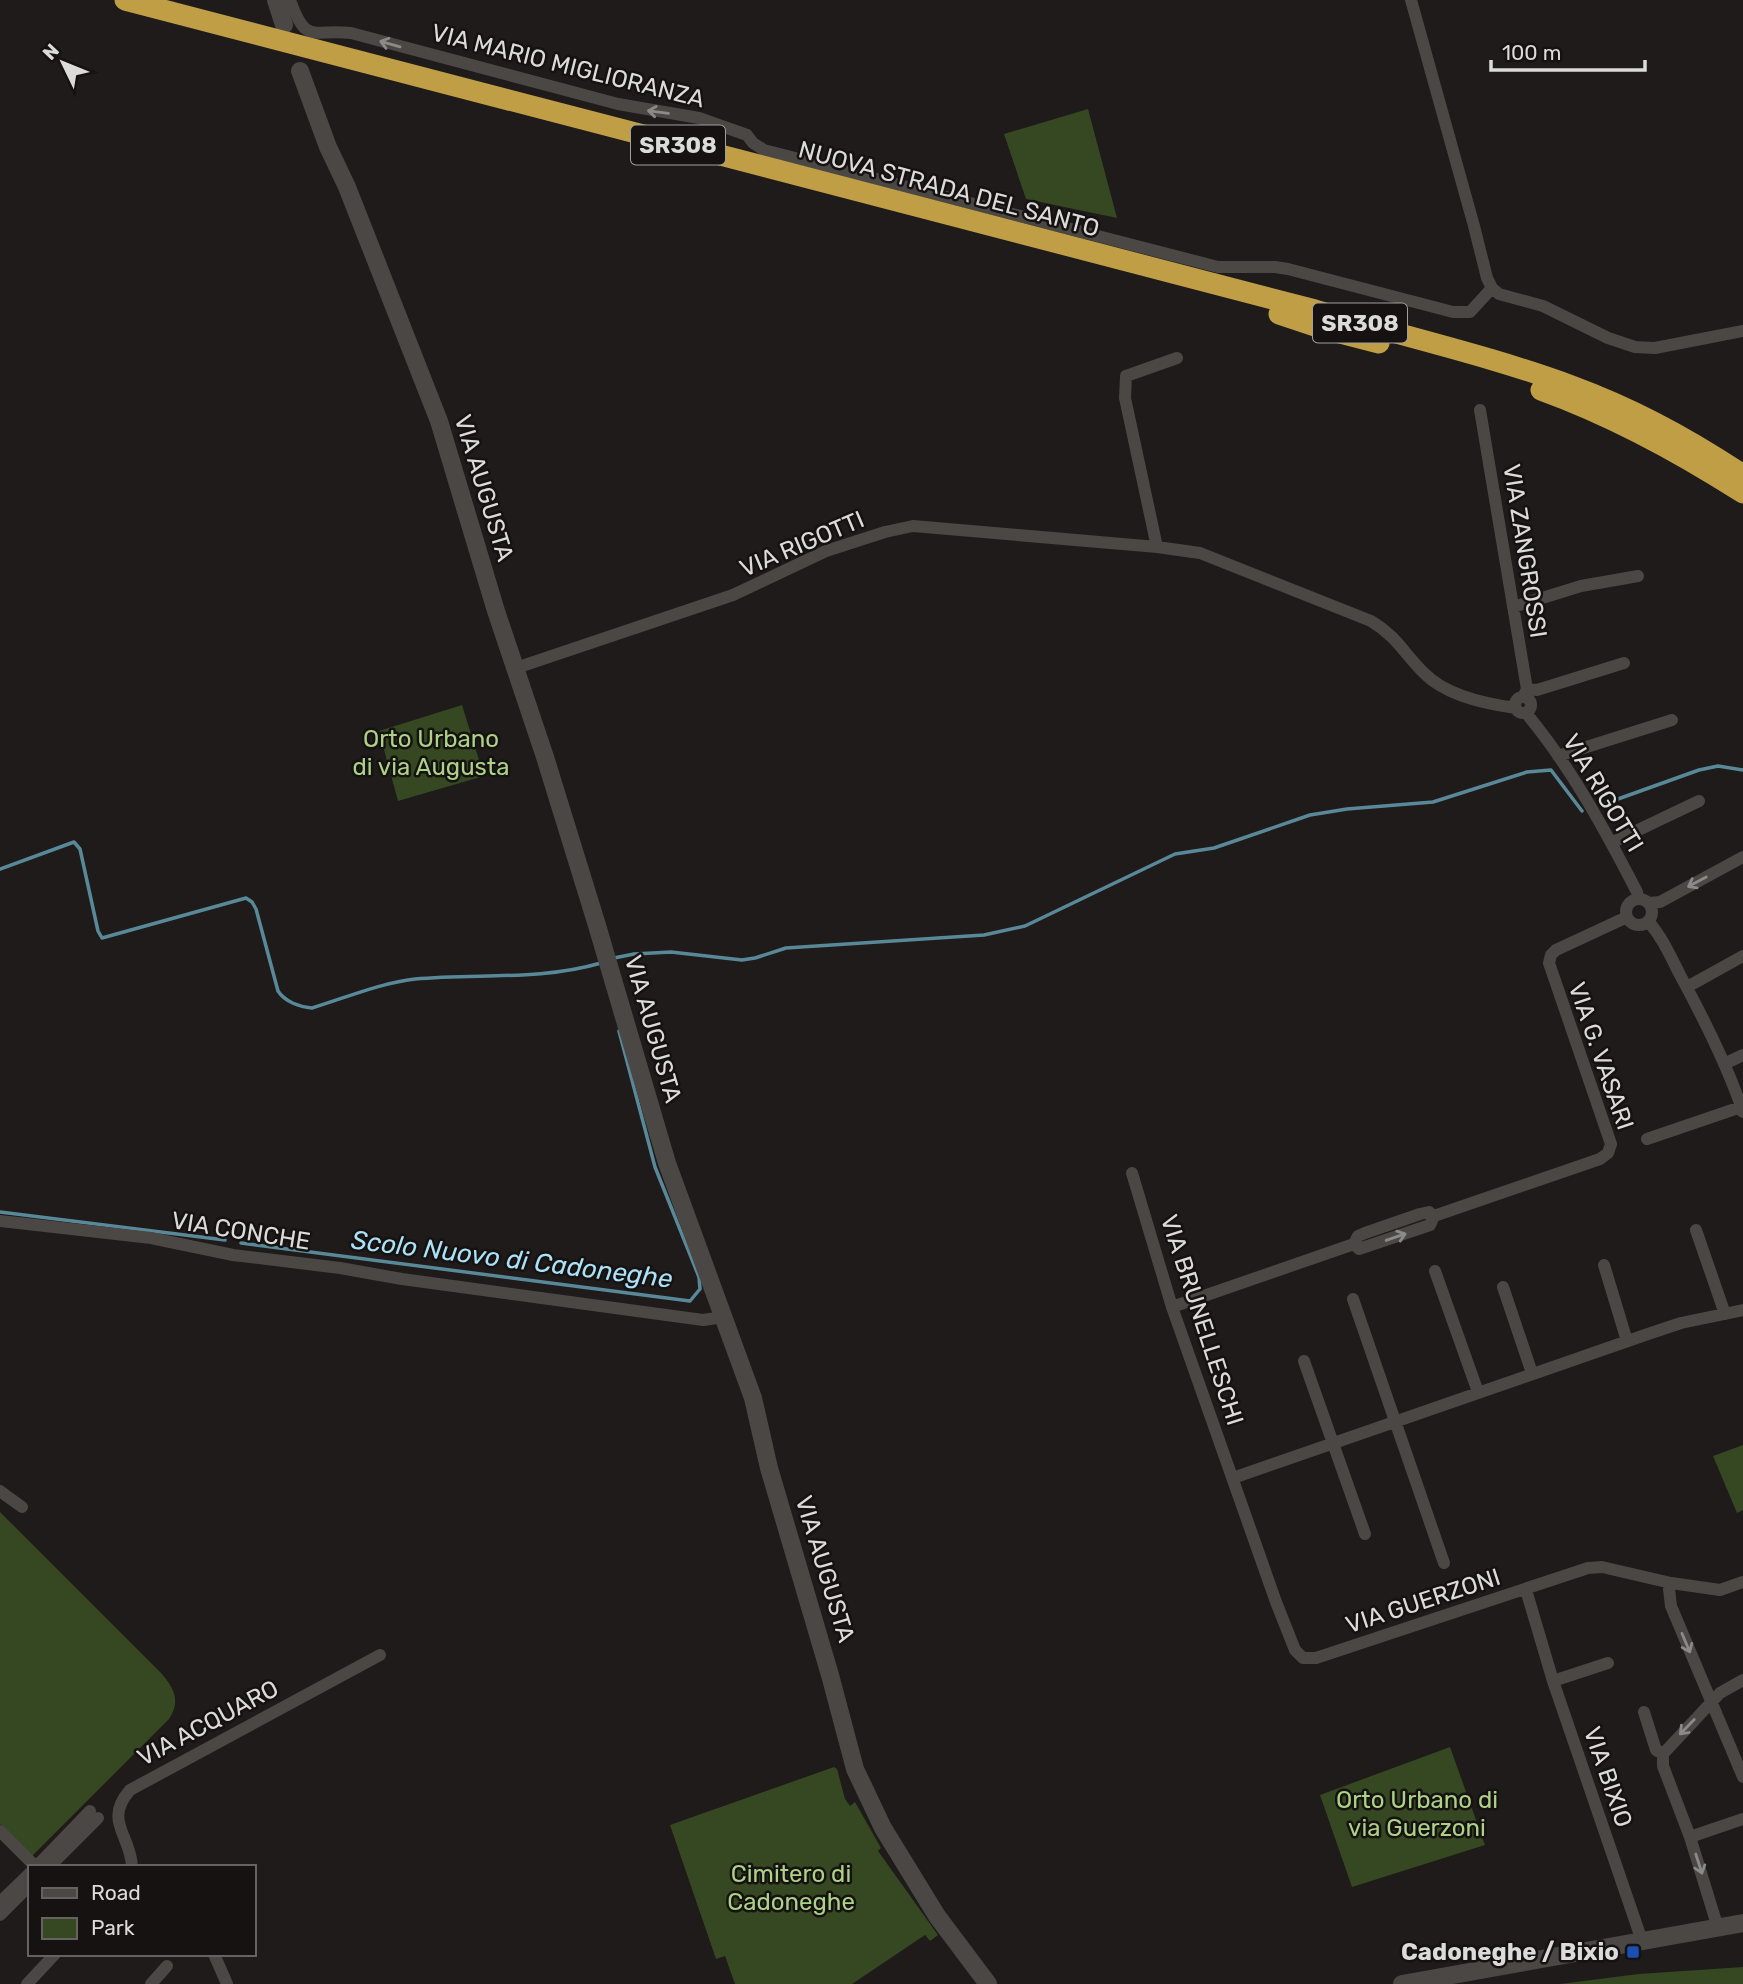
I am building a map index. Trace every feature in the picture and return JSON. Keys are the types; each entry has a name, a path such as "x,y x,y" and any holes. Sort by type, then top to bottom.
{"highway":[{"name":"NUOVA STRADA DEL SANTO","path":"125,0 1315,310 1500,361 1610,401 1653,422 1743,475"},
{"path":"1220,287 1279,289 1497,345 1648,404 1743,459"},
{"path":"1220,287 1267,310 1321,328 1493,373 1577,403 1645,435 1743,493"}],"street":[{"path":"275,0 284,25"},
{"name":"VIA MARIO MIGLIORANZA","path":"290,0 299,22 304,29 312,33 351,33 618,104 699,118 747,135 752,143 764,150 1218,267 1275,267 1462,313 1469,312 1489,283"},
{"path":"1410,0 1489,283 1499,294 1544,306 1608,338 1635,347 1655,348 1743,331"},
{"name":"VIA AUGUSTA","path":"300,71 439,421 496,611 607,959 667,1163 753,1398 769,1468 855,1769 883,1828 924,1896 988,1984"},
{"path":"1157,547 1124,384 1126,376 1177,358"},
{"name":"VIA ZANGROSSI","path":"1480,410 1513,607 1523,702"},
{"name":"VIA RIGOTTI","path":"516,668 733,595 826,551 913,526 1200,552 1371,621 1395,638 1425,675 1437,683 1466,696 1523,702 1611,843 1643,901"},
{"path":"1513,607 1581,586 1638,576"},
{"path":"1523,702 1537,690 1624,663"},
{"path":"1558,756 1672,720"},
{"path":"1611,843 1699,801"},
{"path":"1643,901 1653,914 1648,921 1639,925 1632,923 1627,917 1627,905 1643,901 1660,902 1743,857"},
{"name":"VIA G. VASARI","path":"1172,1307 1354,1244 1359,1249 1430,1225 1434,1216 1600,1159 1608,1153 1611,1144 1549,963 1556,950 1627,917"},
{"path":"1647,1139 1742,1110 1724,1064 1687,987 1661,937 1648,921"},
{"path":"1687,987 1743,956"},
{"path":"1724,1064 1743,1055"},
{"name":"VIA BRUNELLESCHI","path":"1132,1173 1172,1307 1233,1478"},
{"name":"VIA CONCHE","path":"0,1221 151,1238 233,1255 702,1320 724,1317"},
{"path":"1696,1230 1725,1314"},
{"path":"1604,1265 1627,1341"},
{"path":"1435,1271 1478,1392"},
{"path":"1503,1287 1532,1373"},
{"path":"1353,1299 1444,1563"},
{"path":"1233,1478 1681,1323 1743,1310"},
{"path":"1304,1361 1365,1534"},
{"name":"VIA GUERZONI","path":"1233,1478 1276,1602 1295,1650 1303,1658 1316,1658 1588,1568 1602,1567 1671,1583 1720,1590 1743,1583"},
{"path":"0,1491 22,1507"},
{"path":"1671,1583 1671,1606 1743,1777"},
{"name":"VIA BIXIO","path":"1526,1590 1553,1681 1641,1942"},
{"name":"VIA ACQUARO","path":"132,1865 117,1812 130,1790 380,1655"},
{"path":"1553,1681 1608,1663"},
{"path":"1718,1928 1690,1838 1663,1766 1663,1754 1727,1687 1743,1680"},
{"path":"1644,1712 1656,1750 1663,1754"},
{"path":"38,1865 94,1814 51,1865"},
{"path":"1690,1838 1743,1819"},
{"path":"0,1831 34,1865"},
{"path":"2,1907 28,1875"},
{"path":"2,1907 28,1887"},
{"path":"1402,1984 1743,1923"},
{"path":"27,1984 53,1956"},
{"path":"215,1956 227,1984"},
{"path":"151,1984 167,1966"}],"green space":[{"path":"1088,109 1117,218 1026,199 1004,134"},
{"name":"Orto Urbano di via Augusta","path":"462,705 484,776 398,801 379,731"},
{"path":"1743,1445 1743,1510 1737,1513 1713,1456"},
{"path":"0,1512 161,1673 172,1689 175,1700 169,1719 32,1856 0,1824"},
{"name":"Orto Urbano di via Guerzoni","path":"1450,1747 1485,1845 1352,1887 1320,1795"},
{"name":"Cimitero di Cadoneghe","path":"834,1767 837,1769 845,1799 850,1806 855,1802 881,1848 878,1851 938,1935 930,1941 925,1935 852,1984 735,1984 725,1956 716,1959 670,1825"},
{"path":"1743,1967 1743,1984 1560,1984 1639,1974"}],"waterway":[{"name":"Scolo Nuovo di Cadoneghe","path":"1604,804 1699,770 1718,766 1743,770"},
{"name":"Scolo Nuovo di Cadoneghe","path":"614,958 671,952 742,960 786,948 984,935 1025,926 1175,854 1214,848 1310,815 1433,802 1527,772 1551,770 1582,811"},
{"path":"0,869 74,842 80,849 98,931 102,938 246,898 256,909 278,991 289,1001 312,1008 402,981 554,972 601,963"},
{"name":"Scolo Nuovo di Cadoneghe","path":"241,1243 690,1301 700,1289 699,1277 655,1167 619,1031"},
{"name":"Scolo Nuovo di Cadoneghe","path":"0,1212 225,1240"}],"place":[{"name":"Cadoneghe / Bixio","path":"1633,1952"}]}
